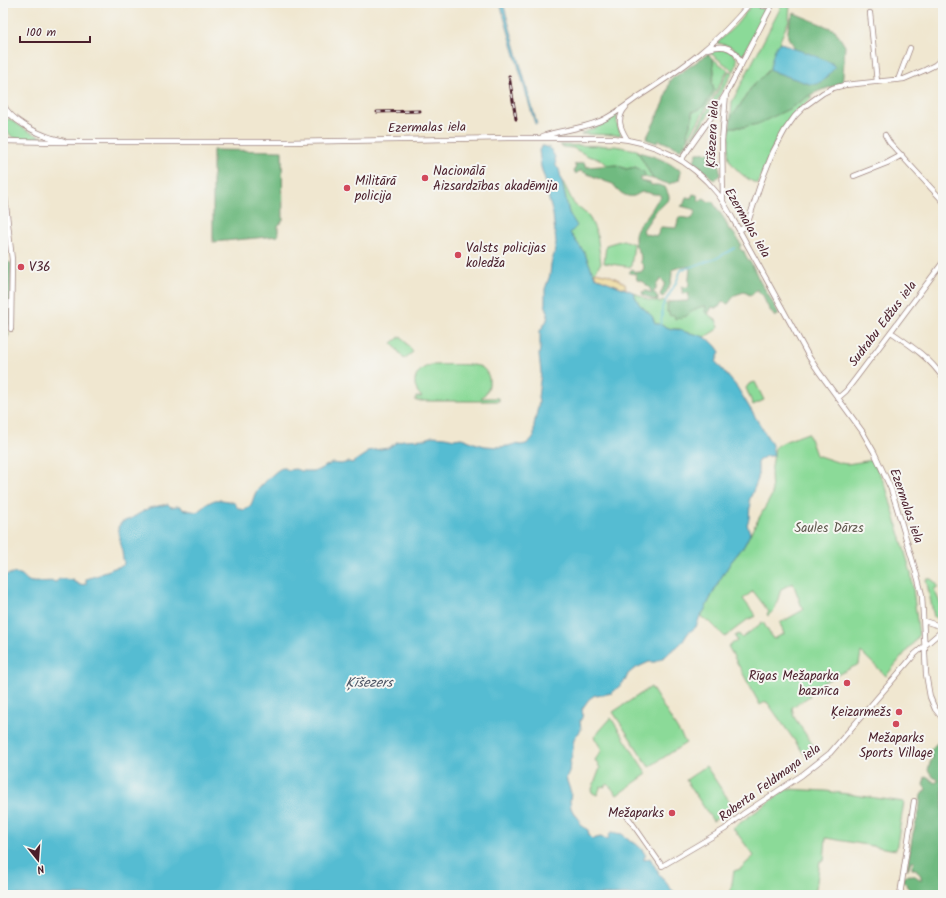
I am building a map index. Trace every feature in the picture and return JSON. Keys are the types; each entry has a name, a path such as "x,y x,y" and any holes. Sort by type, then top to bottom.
{"street":[{"path":"538,138 591,125 601,121 628,104 705,50 730,27 750,3"},
{"name":"Ķīšezera iela","path":"759,3 762,6 772,3"},
{"name":"Ķīšezera iela","path":"681,160 709,121 727,92 772,3"},
{"path":"870,13 876,82"},
{"path":"705,50 712,47 727,48 732,50 738,56 741,66"},
{"path":"898,80 910,48"},
{"path":"739,230 748,222 770,157 785,130 799,110 833,88 845,85 898,80 910,77 935,65 943,58"},
{"name":"Ķīšezera iela","path":"723,201 722,141 727,92"},
{"name":"Ezermalas iela","path":"3,104 8,112 20,123 45,135 66,142"},
{"path":"627,139 620,126 620,121 623,110 628,104"},
{"path":"3,116 11,115"},
{"path":"885,135 889,142 943,201"},
{"name":"Ezermalas iela","path":"3,141 286,142 597,138 627,139 660,149 681,160 699,174 723,201 809,357 862,431 874,452 897,508 918,579 922,595 926,675 930,697 935,709 943,719"},
{"path":"854,176 887,163 902,155"},
{"path":"3,178 12,260 11,329"},
{"name":"Sudrabu Edžus iela","path":"838,398 846,391 943,262"},
{"path":"891,332 926,358 943,378"},
{"path":"924,620 943,628"},
{"name":"Roberta Feldmaņa iela","path":"625,812 662,866 714,836 743,814 802,775 830,753 914,654 943,628"},
{"path":"900,895 914,801"}],"green space":[{"path":"753,3 766,11 742,57 731,47 717,43 736,25"},
{"path":"783,3 790,3 789,20 777,45 770,69 751,88 737,110 731,116 732,102"},
{"path":"794,13 835,30 845,46 842,83 810,95 789,109 758,124 744,127 730,127 731,116 737,110 751,88 770,69 775,72 817,84 827,78 830,73 794,49 788,34 789,24"},
{"path":"721,49 730,51 735,56 737,62 734,71 710,53"},
{"path":"708,54 713,59 714,73 712,82 714,90 705,105 692,112 692,120 687,133 688,139 682,148 680,149 659,140 657,143 646,139 664,103 670,80"},
{"path":"713,59 728,70 688,139 686,133 692,120 692,112 705,105 714,90 712,82 714,73"},
{"path":"729,71 733,72 708,115 683,150 696,130"},
{"path":"810,95 812,98 792,116 778,137 758,184 741,174 728,156 730,127 744,127 789,109"},
{"path":"617,115 617,124 621,135 581,134 601,125"},
{"path":"6,119 10,119 26,130 43,138 22,139 12,136 6,129"},
{"path":"560,145 615,146 637,150 653,179 644,177 645,174 636,167 626,169 617,165 609,166 599,159 588,156 573,148 562,147"},
{"path":"213,150 282,151 283,220 278,226 278,236 213,242"},
{"path":"638,152 661,159 671,164 681,171 679,180 669,184 653,179"},
{"path":"719,152 720,175 714,180 694,161 697,153"},
{"path":"584,162 586,167 617,165 626,169 636,167 645,174 644,178 641,177 641,181 650,183 651,185 665,187 669,199 658,208 643,230 645,234 657,236 661,227 676,228 679,217 692,219 696,210 681,206 684,204 686,197 691,198 693,194 697,195 699,201 704,198 709,202 712,201 725,220 729,230 731,230 738,239 741,246 739,247 742,251 744,251 779,314 775,317 763,296 757,289 752,295 744,292 735,295 728,304 722,302 719,307 712,307 708,314 705,312 706,306 703,306 685,317 682,316 681,319 678,317 675,319 674,315 671,316 669,315 669,312 667,312 668,302 688,301 689,293 683,294 681,286 686,288 689,285 690,266 672,270 670,284 663,297 660,295 665,283 661,279 656,285 656,290 653,291 658,297 658,300 643,295 642,292 646,291 652,293 644,282 637,280 636,274 629,273 633,269 635,272 641,272 644,268 640,262 641,256 635,244 635,234 638,227 661,197 659,194 643,192 634,196 628,196 619,191 613,184 581,171 576,174 574,171 576,166 574,165"},
{"path":"561,178 574,204 589,216 597,234 601,263 595,272 595,277 584,252 570,233 576,226 569,213"},
{"path":"623,240 634,244 631,267 604,263 606,245"},
{"path":"8,262 11,263 10,324 6,327 9,335 3,341 3,264"},
{"path":"633,292 648,300 660,302 663,300 667,306 667,312 678,317 698,307 706,306 705,312 716,320 719,327 705,337 655,323 652,316 639,304"},
{"path":"401,336 413,352 404,359 392,343"},
{"path":"431,365 465,365 481,367 488,374 489,385 488,390 481,398 499,398 499,401 416,401 416,397 422,397 416,388 416,378 421,370"},
{"path":"755,382 764,400 753,405 746,388 749,384"},
{"name":"Saules Dārzs","path":"808,433 816,455 847,464 873,460 886,487 911,573 919,636 886,676 861,652 859,664 808,691 810,696 792,707 794,717 817,751 807,758 767,702 760,705 728,646 737,641 735,636 739,634 742,638 763,622 773,639 784,634 780,623 803,610 793,583 781,589 775,609 768,616 767,614 769,612 753,591 743,599 756,616 747,620 725,637 709,621 708,622 700,616 719,581 731,562 744,546 772,495 771,473 775,447 786,441"},
{"path":"926,579 931,579 938,587 934,589 941,605 943,605 942,622 934,617"},
{"path":"651,687 686,743 649,767 613,712"},
{"path":"611,718 647,774 617,795 608,784 604,787 601,786 597,795 591,792 600,768 595,760 602,750 594,737"},
{"path":"942,738 943,895 906,895 907,893 912,892 908,888 907,883 903,882 904,876 913,875 921,880 921,876 916,869 912,869 912,865 915,862 911,861 907,869 913,833 919,813 921,795 926,789 923,785 925,777 928,777 935,783 939,780 933,777 928,770 933,757 924,758 924,756"},
{"path":"706,766 734,808 713,821 686,780"},
{"path":"787,789 826,791 904,802 896,850 826,838 824,861 820,861 815,895 730,895 734,871 740,869 754,856 733,828"}],"sand":[{"path":"595,272 609,275 625,283 626,289 595,277"}],"water":[{"path":"500,3 503,3 537,124 535,124"},
{"path":"779,43 832,63 835,68 827,78 817,84 809,84 775,72 770,68 774,51"},
{"name":"Ķīšezers","path":"542,146 550,148 555,157 556,166 559,169 569,213 577,226 570,233 584,252 595,277 633,292 639,304 652,316 655,323 701,336 709,340 717,347 720,352 716,362 737,387 771,442 774,456 766,456 758,461 758,479 749,501 751,505 747,524 750,534 744,546 731,562 719,581 700,616 696,627 688,633 683,641 666,656 655,662 649,662 634,669 628,674 625,681 612,693 597,696 595,695 589,699 582,709 582,718 580,721 581,729 575,737 573,743 573,753 569,773 566,778 571,793 571,808 579,819 580,825 588,830 589,835 593,839 600,837 608,839 610,833 612,832 622,834 631,842 634,842 634,844 635,843 643,850 646,856 644,857 644,860 650,858 659,874 676,895 3,895 3,576 18,574 22,575 31,582 56,582 59,579 73,579 74,582 78,583 79,585 86,584 86,579 124,564 118,527 122,522 149,508 168,504 171,507 181,506 182,509 197,512 210,502 215,500 226,500 236,504 240,509 245,510 251,505 256,492 261,486 273,474 283,468 288,470 295,469 301,471 316,471 332,463 352,463 367,453 367,451 388,448 403,440 426,439 432,436 454,439 461,438 485,446 500,447 515,444 526,444 534,436 534,425 539,402 538,398 541,372 539,355 540,331 547,320 548,312 545,304 545,289 550,275 556,243 553,214 541,167 539,150"}],"waterway":[{"path":"660,325 662,307 676,283 681,270 715,259 735,248"}],"railway":[{"path":"509,76 516,119"},
{"path":"377,112 420,111"}],"place":[{"name":"Nacionālā Aizsardzības akadēmija","path":"425,178"},
{"name":"Militārā policija","path":"347,188"},
{"name":"Valsts policijas koledža","path":"458,255"},
{"name":"V36","path":"21,267"},
{"name":"Rīgas Mežaparka baznīca","path":"847,683"},
{"name":"Ķeizarmežs","path":"899,712"},
{"name":"Mežaparks Sports Village","path":"896,724"},
{"name":"Mežaparks","path":"672,813"}]}
